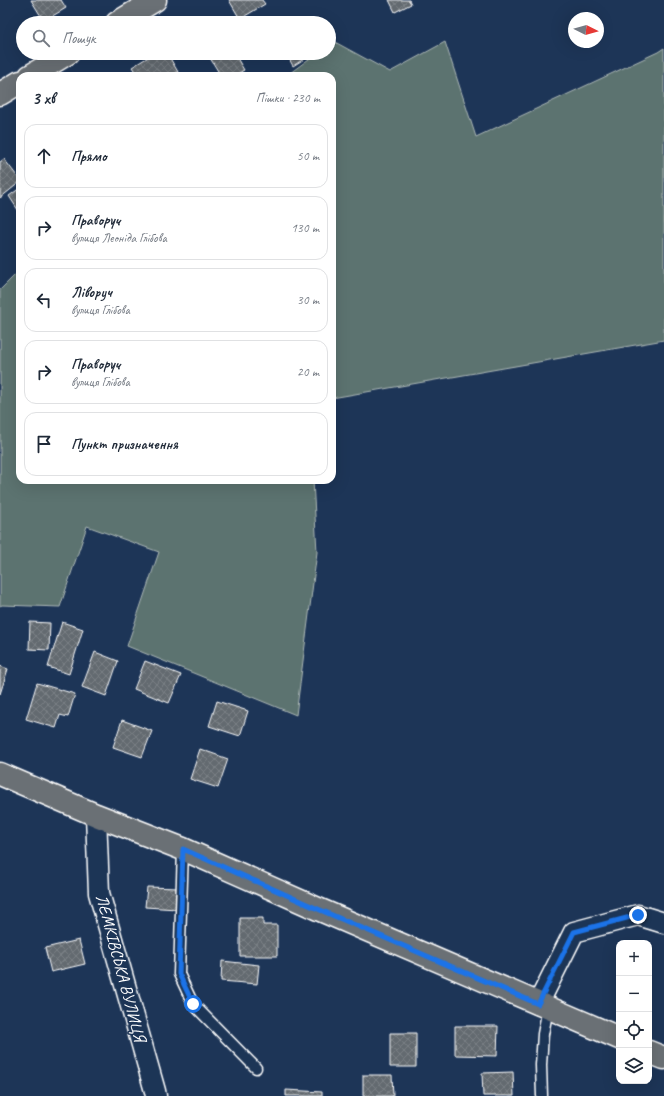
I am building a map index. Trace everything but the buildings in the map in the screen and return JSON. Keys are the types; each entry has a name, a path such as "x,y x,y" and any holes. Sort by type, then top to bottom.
{"main road":[{"path":"129,16 155,0"},
{"path":"37,72 56,60"},
{"path":"0,94 16,84"},
{"path":"0,774 96,815 183,849 318,909 616,1037"},
{"path":"652,1053 664,1058"}],"street":[{"name":"ЛЕМКІВСЬКА ВУЛИЦЯ","path":"96,815 99,894 156,1096"},
{"path":"543,1006 574,932 638,915 664,923"}],"lane":[{"path":"183,849 179,974 193,1004 256,1068"},
{"path":"542,1096 541,1065 543,1006"}],"green space":[{"path":"445,42 476,137 664,48 664,340 336,397 336,72 291,72 308,60 336,60 336,43 390,72"},
{"path":"16,274 16,484 313,484 317,552 296,715 127,646 159,552 87,526 60,607 0,606 0,290"}],"route":[{"path":"193,1004 179,974 183,849 538,1004 574,932 638,915"}]}
